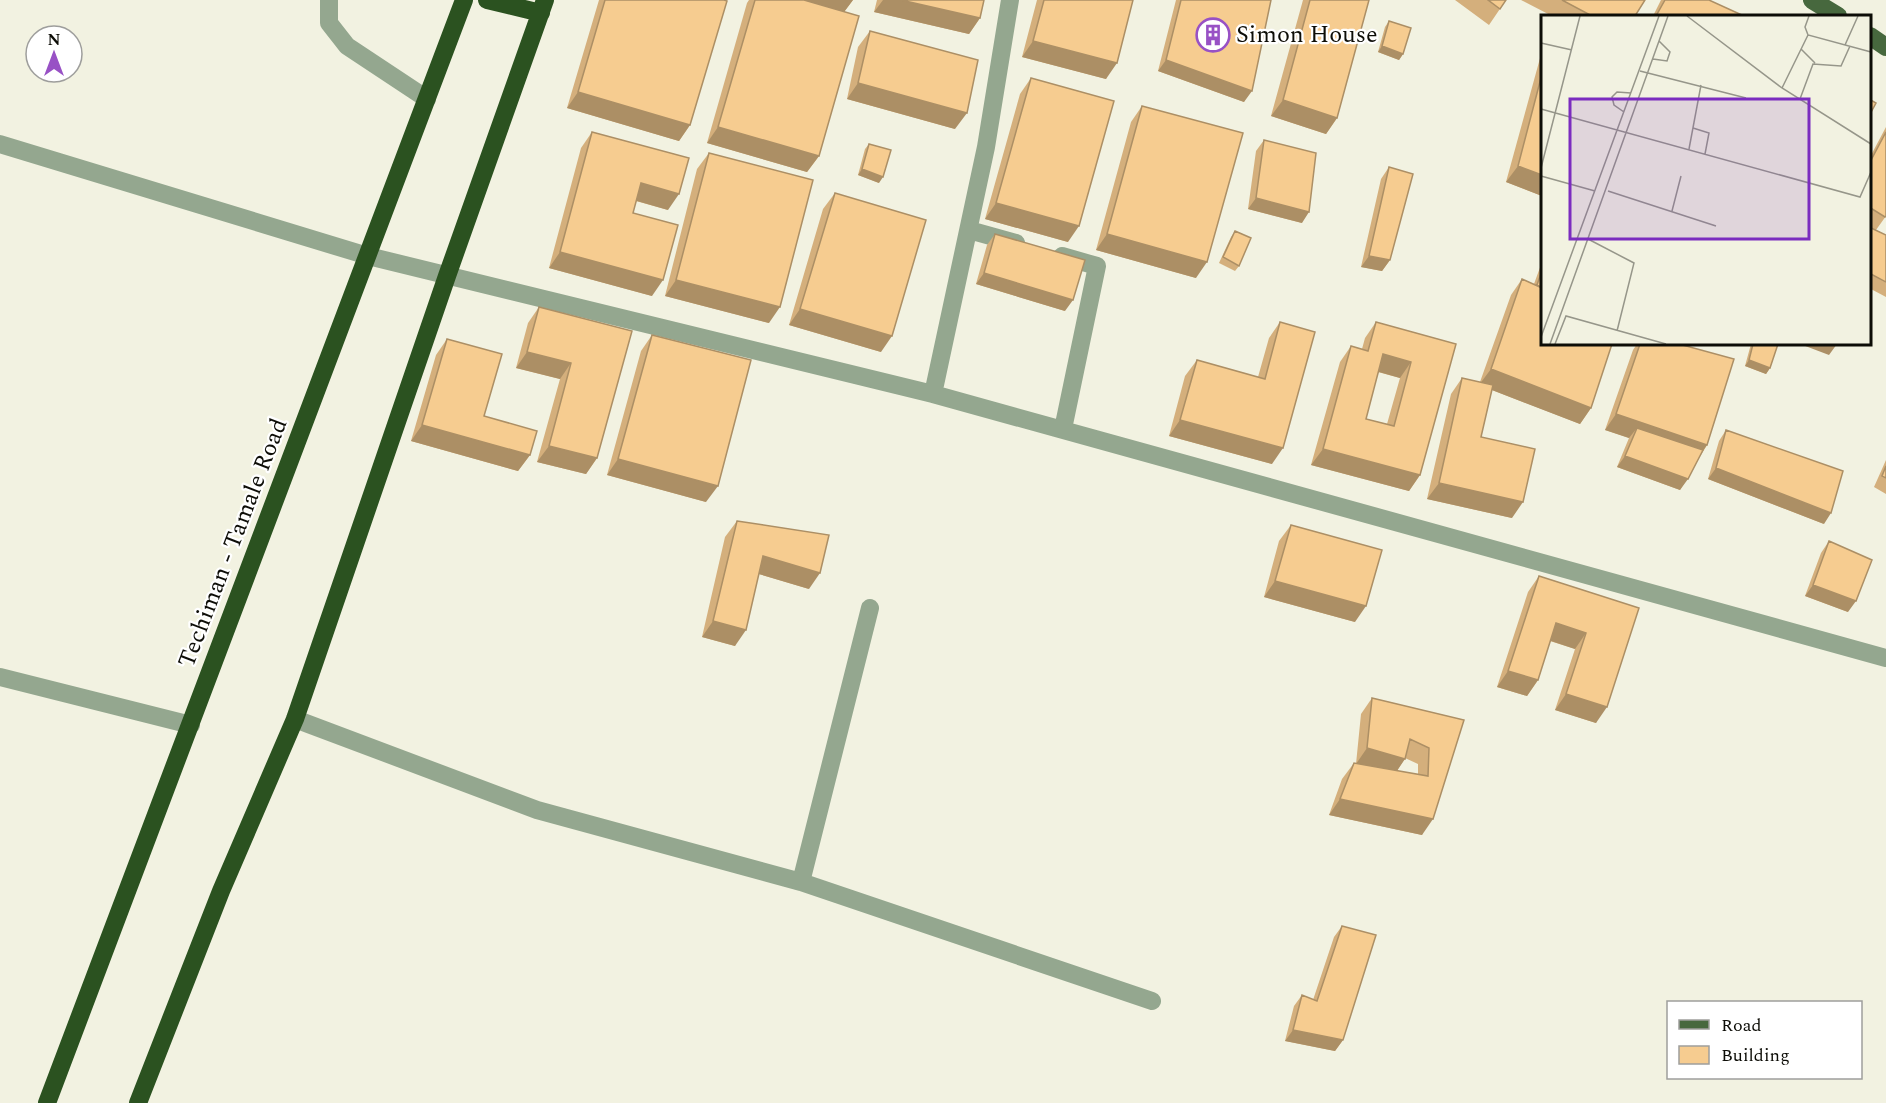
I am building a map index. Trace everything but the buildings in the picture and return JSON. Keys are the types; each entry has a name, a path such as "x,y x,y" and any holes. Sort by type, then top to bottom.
{"highway":[{"name":"Techiman - Tamale Road","path":"47,1103 464,0"},
{"path":"142,1102 221,891 295,719 447,276 543,6 487,0"}],"main road":[{"path":"1812,0 1836,15"},
{"path":"1871,37 1886,47"}],"street":[{"path":"328,0 328,23 347,46 427,99"},
{"path":"933,394 986,147 1010,0"},
{"path":"0,144 368,256 933,394 1886,658"},
{"path":"969,230 1097,266 1063,429"},
{"path":"801,882 870,608"},
{"path":"0,677 192,724"},
{"path":"295,719 537,810 801,882 1152,1001"}],"place":[{"name":"Simon House","path":"1213,35"}]}
